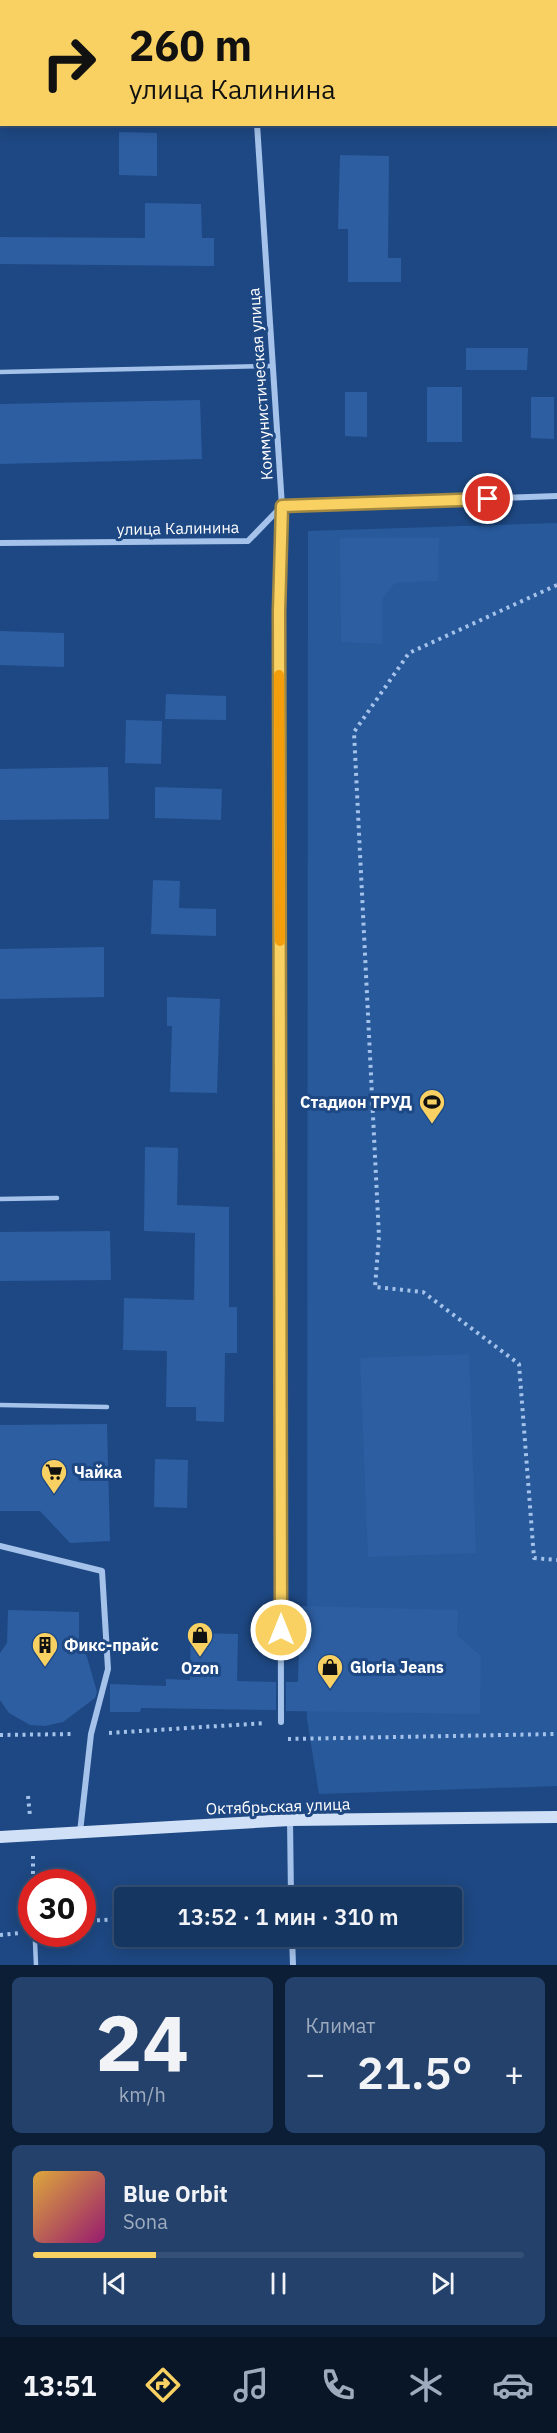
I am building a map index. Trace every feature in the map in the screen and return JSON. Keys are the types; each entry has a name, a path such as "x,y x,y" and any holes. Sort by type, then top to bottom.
{"main road":[{"name":"Октябрьская улица","path":"0,1837 290,1820 557,1817"}],"street":[{"name":"Коммунистическая улица","path":"257,126 282,506 279,611 281,1722"},
{"path":"282,506 557,496"},
{"name":"улица Калинина","path":"0,543 248,541 282,506"},
{"path":"0,1546 102,1571 108,1669 91,1734 80,1832"},
{"path":"290,1820 291,1887"},
{"path":"292,1947 293,1965"}],"lane":[{"path":"0,372 272,366"},
{"path":"0,1199 57,1198"},
{"path":"0,1405 107,1407"},
{"path":"35,1947 36,1965"}],"path":[{"path":"557,585 409,653 354,732 379,1236 375,1287 423,1292 519,1364 534,1558 557,1560"},
{"path":"0,1735 91,1734 281,1722 286,1739 557,1734"},
{"path":"96,1920 114,1919"},
{"path":"0,1935 18,1933"}],"shaded area":[{"name":"Стадион ТРУД","path":"557,523 557,1786 319,1794 307,1719 308,531"}],"building":[{"path":"119,132 157,133 157,176 119,175"},
{"path":"340,155 389,156 388,258 401,258 401,282 348,282 348,229 338,229"},
{"path":"145,203 201,204 202,238 214,238 214,266 0,264 0,237 145,238"},
{"path":"466,348 528,348 527,370 466,370"},
{"path":"427,387 462,387 462,442 427,442"},
{"path":"345,392 367,392 367,437 345,436"},
{"path":"531,397 554,397 554,439 531,438"},
{"path":"200,400 202,459 0,464 0,404"},
{"path":"340,538 439,538 438,581 395,583 382,599 382,644 341,642"},
{"path":"0,631 64,633 64,667 0,665"},
{"path":"166,694 226,696 226,720 165,719"},
{"path":"126,720 162,721 161,764 125,763"},
{"path":"108,767 109,819 0,820 0,769"},
{"path":"155,787 222,789 221,820 155,818"},
{"path":"153,880 180,881 179,908 216,909 216,936 151,934"},
{"path":"104,947 104,997 0,999 0,949"},
{"path":"167,997 220,999 217,1093 170,1092 172,1026 167,1026"},
{"path":"145,1147 178,1148 177,1205 229,1207 229,1307 237,1307 237,1353 225,1353 224,1422 196,1421 196,1407 166,1407 167,1351 123,1350 124,1298 194,1300 195,1233 144,1231"},
{"path":"110,1231 111,1280 0,1281 0,1232"},
{"path":"469,1354 476,1553 368,1557 360,1358"},
{"path":"107,1424 110,1541 70,1543 40,1511 0,1511 0,1425"},
{"path":"155,1459 188,1460 187,1508 154,1507"},
{"path":"300,1606 458,1610 457,1635 481,1656 480,1714 286,1711 286,1682 298,1682"},
{"name":"Фикс-прайс","path":"8,1610 79,1612 79,1644 87,1657 97,1692 95,1698 63,1722 45,1726 30,1725 9,1713 0,1700 0,1653 7,1643"},
{"path":"191,1633 238,1634 237,1681 276,1682 276,1710 141,1708 140,1712 110,1712 110,1684 166,1686 166,1679 190,1680"}],"slow traffic":[{"path":"279,675 280,941"}],"place":[{"name":"Стадион ТРУД","path":"432,1125"},
{"name":"Чайка","path":"54,1495"},
{"name":"Ozon","path":"200,1658"},
{"name":"Фикс-прайс","path":"45,1668"},
{"name":"Gloria Jeans","path":"330,1690"}],"route":[{"path":"281,1630 279,611 282,506 488,499"}]}
